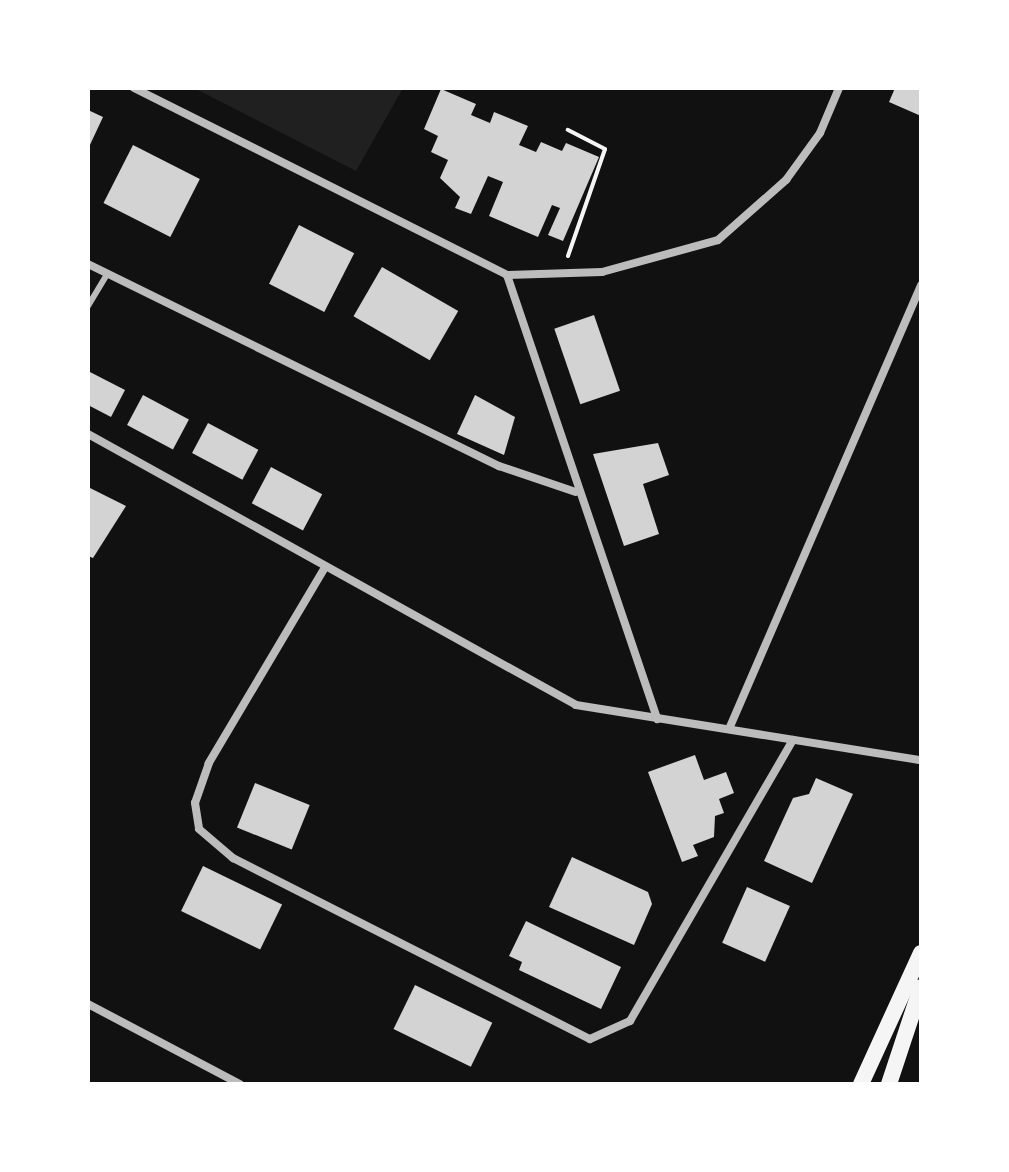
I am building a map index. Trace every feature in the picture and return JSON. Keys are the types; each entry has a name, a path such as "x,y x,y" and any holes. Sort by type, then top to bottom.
{"main road":[{"path":"861,1084 921,953"},
{"path":"890,1083 921,987"}],"street":[{"path":"134,88 507,275 562,274 644,265 718,240 786,180 820,133 839,88"},
{"path":"88,264 499,466 576,492"},
{"path":"507,275 576,492 657,719"},
{"path":"729,729 921,285"},
{"path":"88,434 324,569 576,705 921,760"},
{"path":"324,569 209,763 195,803 199,829 233,858 581,1035 605,1038 630,1021 793,740"},
{"path":"88,1004 240,1084"}],"lane":[{"path":"88,306 107,274"}],"path":[{"path":"562,274 605,149 568,130"}],"shaded area":[{"path":"194,88 403,88 356,171"}],"building":[{"path":"895,88 921,88 921,116 889,102"},
{"path":"441,89 476,104 471,115 490,123 494,112 528,126 519,145 536,152 541,142 562,151 566,143 599,157 563,241 548,235 560,208 552,205 538,237 489,216 503,182 488,176 471,214 455,208 460,197 440,178 448,160 431,152 438,136 424,129"},
{"path":"88,110 103,117 88,149"},
{"path":"133,145 200,179 170,237 103,203"},
{"path":"299,225 354,253 324,312 269,284"},
{"path":"382,267 458,311 430,360 354,316"},
{"path":"594,315 620,391 580,404 554,329"},
{"path":"88,371 125,390 111,417 88,405"},
{"path":"143,395 189,419 173,449 127,425"},
{"path":"475,395 515,417 504,455 457,434"},
{"path":"208,423 258,450 242,480 192,453"},
{"path":"658,443 669,475 643,484 659,534 624,546 593,454"},
{"path":"271,467 322,494 303,530 252,503"},
{"path":"88,487 126,506 93,558 88,556"},
{"path":"695,755 704,780 726,772 734,793 719,799 724,813 715,816 714,837 693,845 698,856 682,862 648,772"},
{"path":"816,778 853,794 812,883 764,861 793,798 809,794"},
{"path":"255,783 310,805 292,850 237,828"},
{"path":"572,857 648,892 652,904 634,945 549,907"},
{"path":"203,866 282,905 260,950 181,911"},
{"path":"747,887 790,906 765,962 722,943"},
{"path":"526,921 621,967 601,1009 519,970 522,962 509,956"},
{"path":"415,985 492,1023 471,1067 394,1029"}]}
